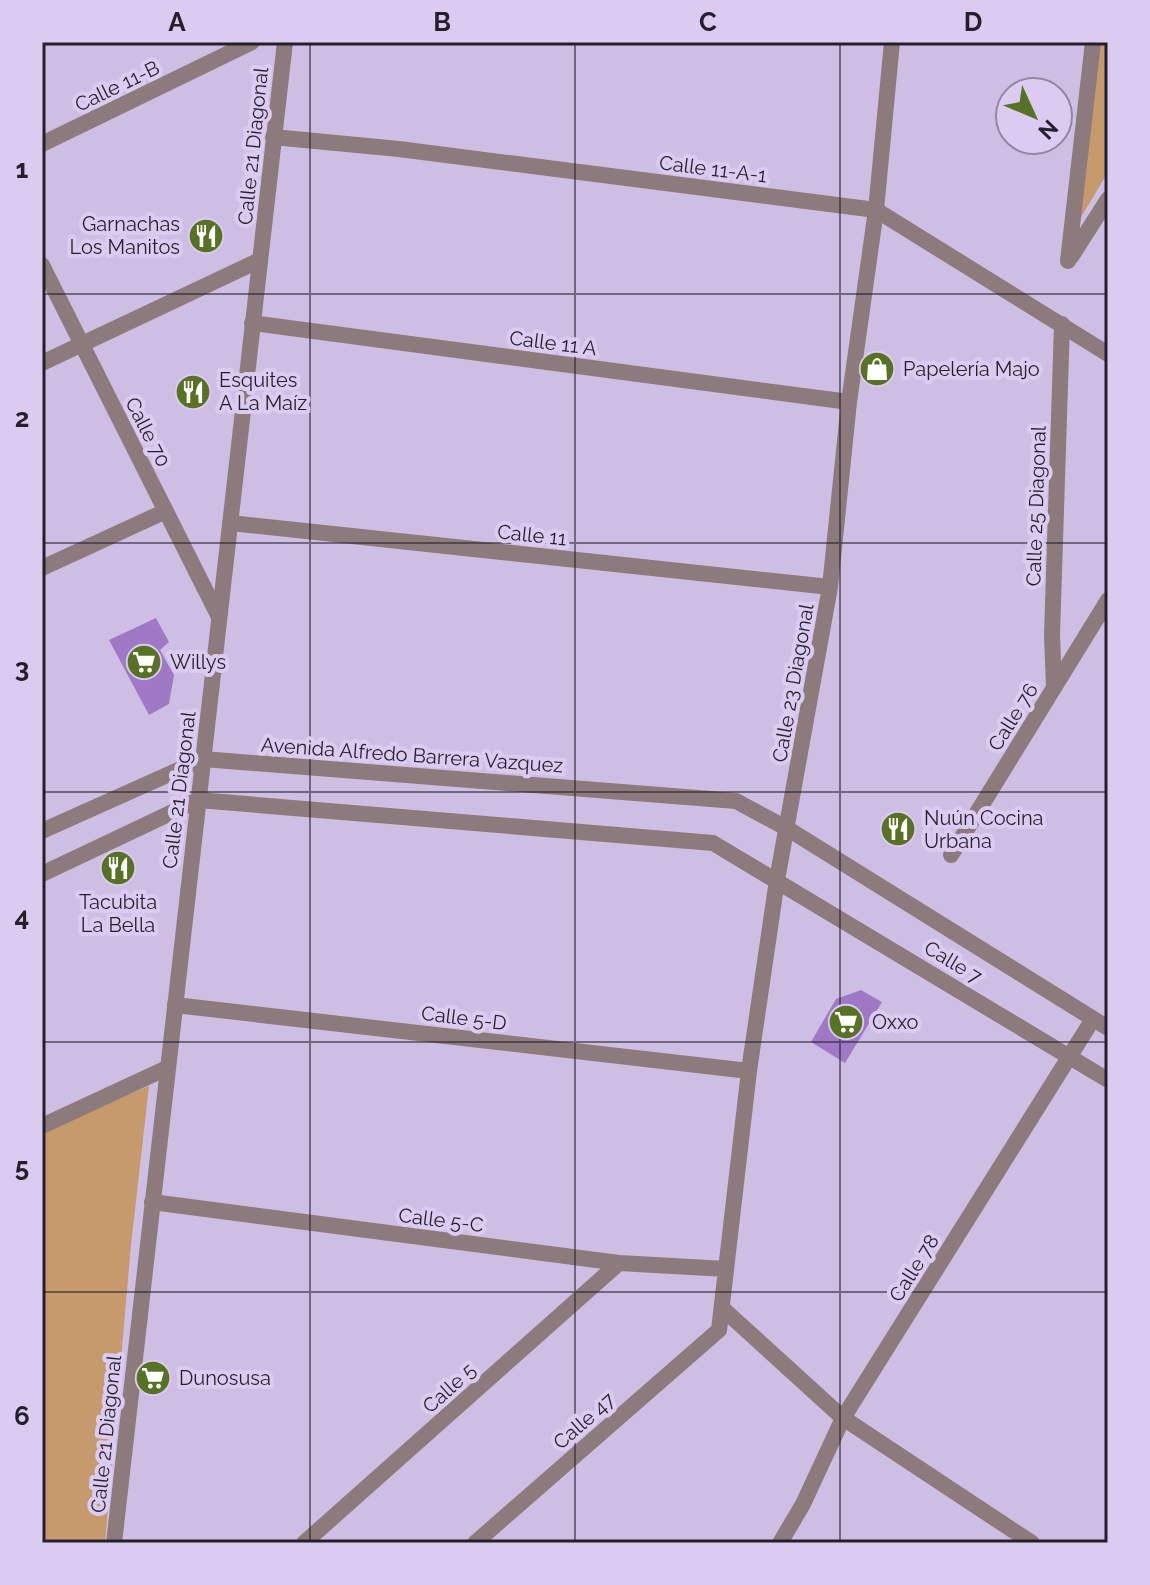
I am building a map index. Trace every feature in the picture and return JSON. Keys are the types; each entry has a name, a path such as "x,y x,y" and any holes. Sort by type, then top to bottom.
{"street":[{"name":"Calle 11-B","path":"42,144 252,42"},
{"name":"Calle 21 Diagonal","path":"114,1543 285,42"},
{"name":"Calle 23 Diagonal","path":"719,1330 749,1071 777,880 830,587 849,402 876,210 892,42"},
{"path":"1093,42 1068,261 1108,199"},
{"name":"Calle 11-A-1","path":"273,137 408,150 876,210 1108,354"},
{"path":"42,363 260,260"},
{"name":"Calle 70","path":"42,265 219,617"},
{"name":"Calle 11 A","path":"252,323 849,402"},
{"name":"Calle 25 Diagonal","path":"1054,688 1052,635 1062,324"},
{"path":"42,568 166,511"},
{"name":"Calle 11","path":"230,523 830,587"},
{"name":"Calle 76","path":"951,855 1108,600"},
{"name":"Avenida Alfredo Barrera Vazquez","path":"42,831 203,759 736,801 788,829"},
{"path":"42,874 198,800 713,843 777,880"},
{"name":"Calle 7","path":"788,829 1101,1024"},
{"name":"Calle 7","path":"777,880 1108,1080"},
{"name":"Calle 5-D","path":"175,1005 749,1071"},
{"name":"Calle 78","path":"780,1543 803,1504 843,1418 1071,1056 1101,1024"},
{"path":"42,1126 167,1068"},
{"name":"Calle 5-C","path":"152,1202 619,1263 726,1269"},
{"name":"Calle 5","path":"304,1543 619,1263"},
{"path":"722,1308 843,1418 1032,1543"},
{"name":"Calle 47","path":"475,1543 719,1330"}],"shaded area":[{"path":"1096,42 1108,42 1108,172 1074,229"},
{"path":"149,1086 131,1245 105,1543 42,1543 42,1131"}],"building":[{"name":"Willys","path":"156,618 169,642 160,650 174,675 169,704 149,715 109,640"},
{"name":"Oxxo","path":"861,990 882,1002 845,1063 811,1042 836,999"}],"place":[{"name":"Garnachas Los Manitos","path":"206,236"},
{"name":"Papelería Majo","path":"877,369"},
{"name":"Esquites A La Maíz","path":"193,392"},
{"name":"Willys","path":"144,662"},
{"name":"Nuún Cocina Urbana","path":"898,829"},
{"name":"Tacubita La Bella","path":"118,868"},
{"name":"Oxxo","path":"846,1022"},
{"name":"Dunosusa","path":"153,1378"}]}
